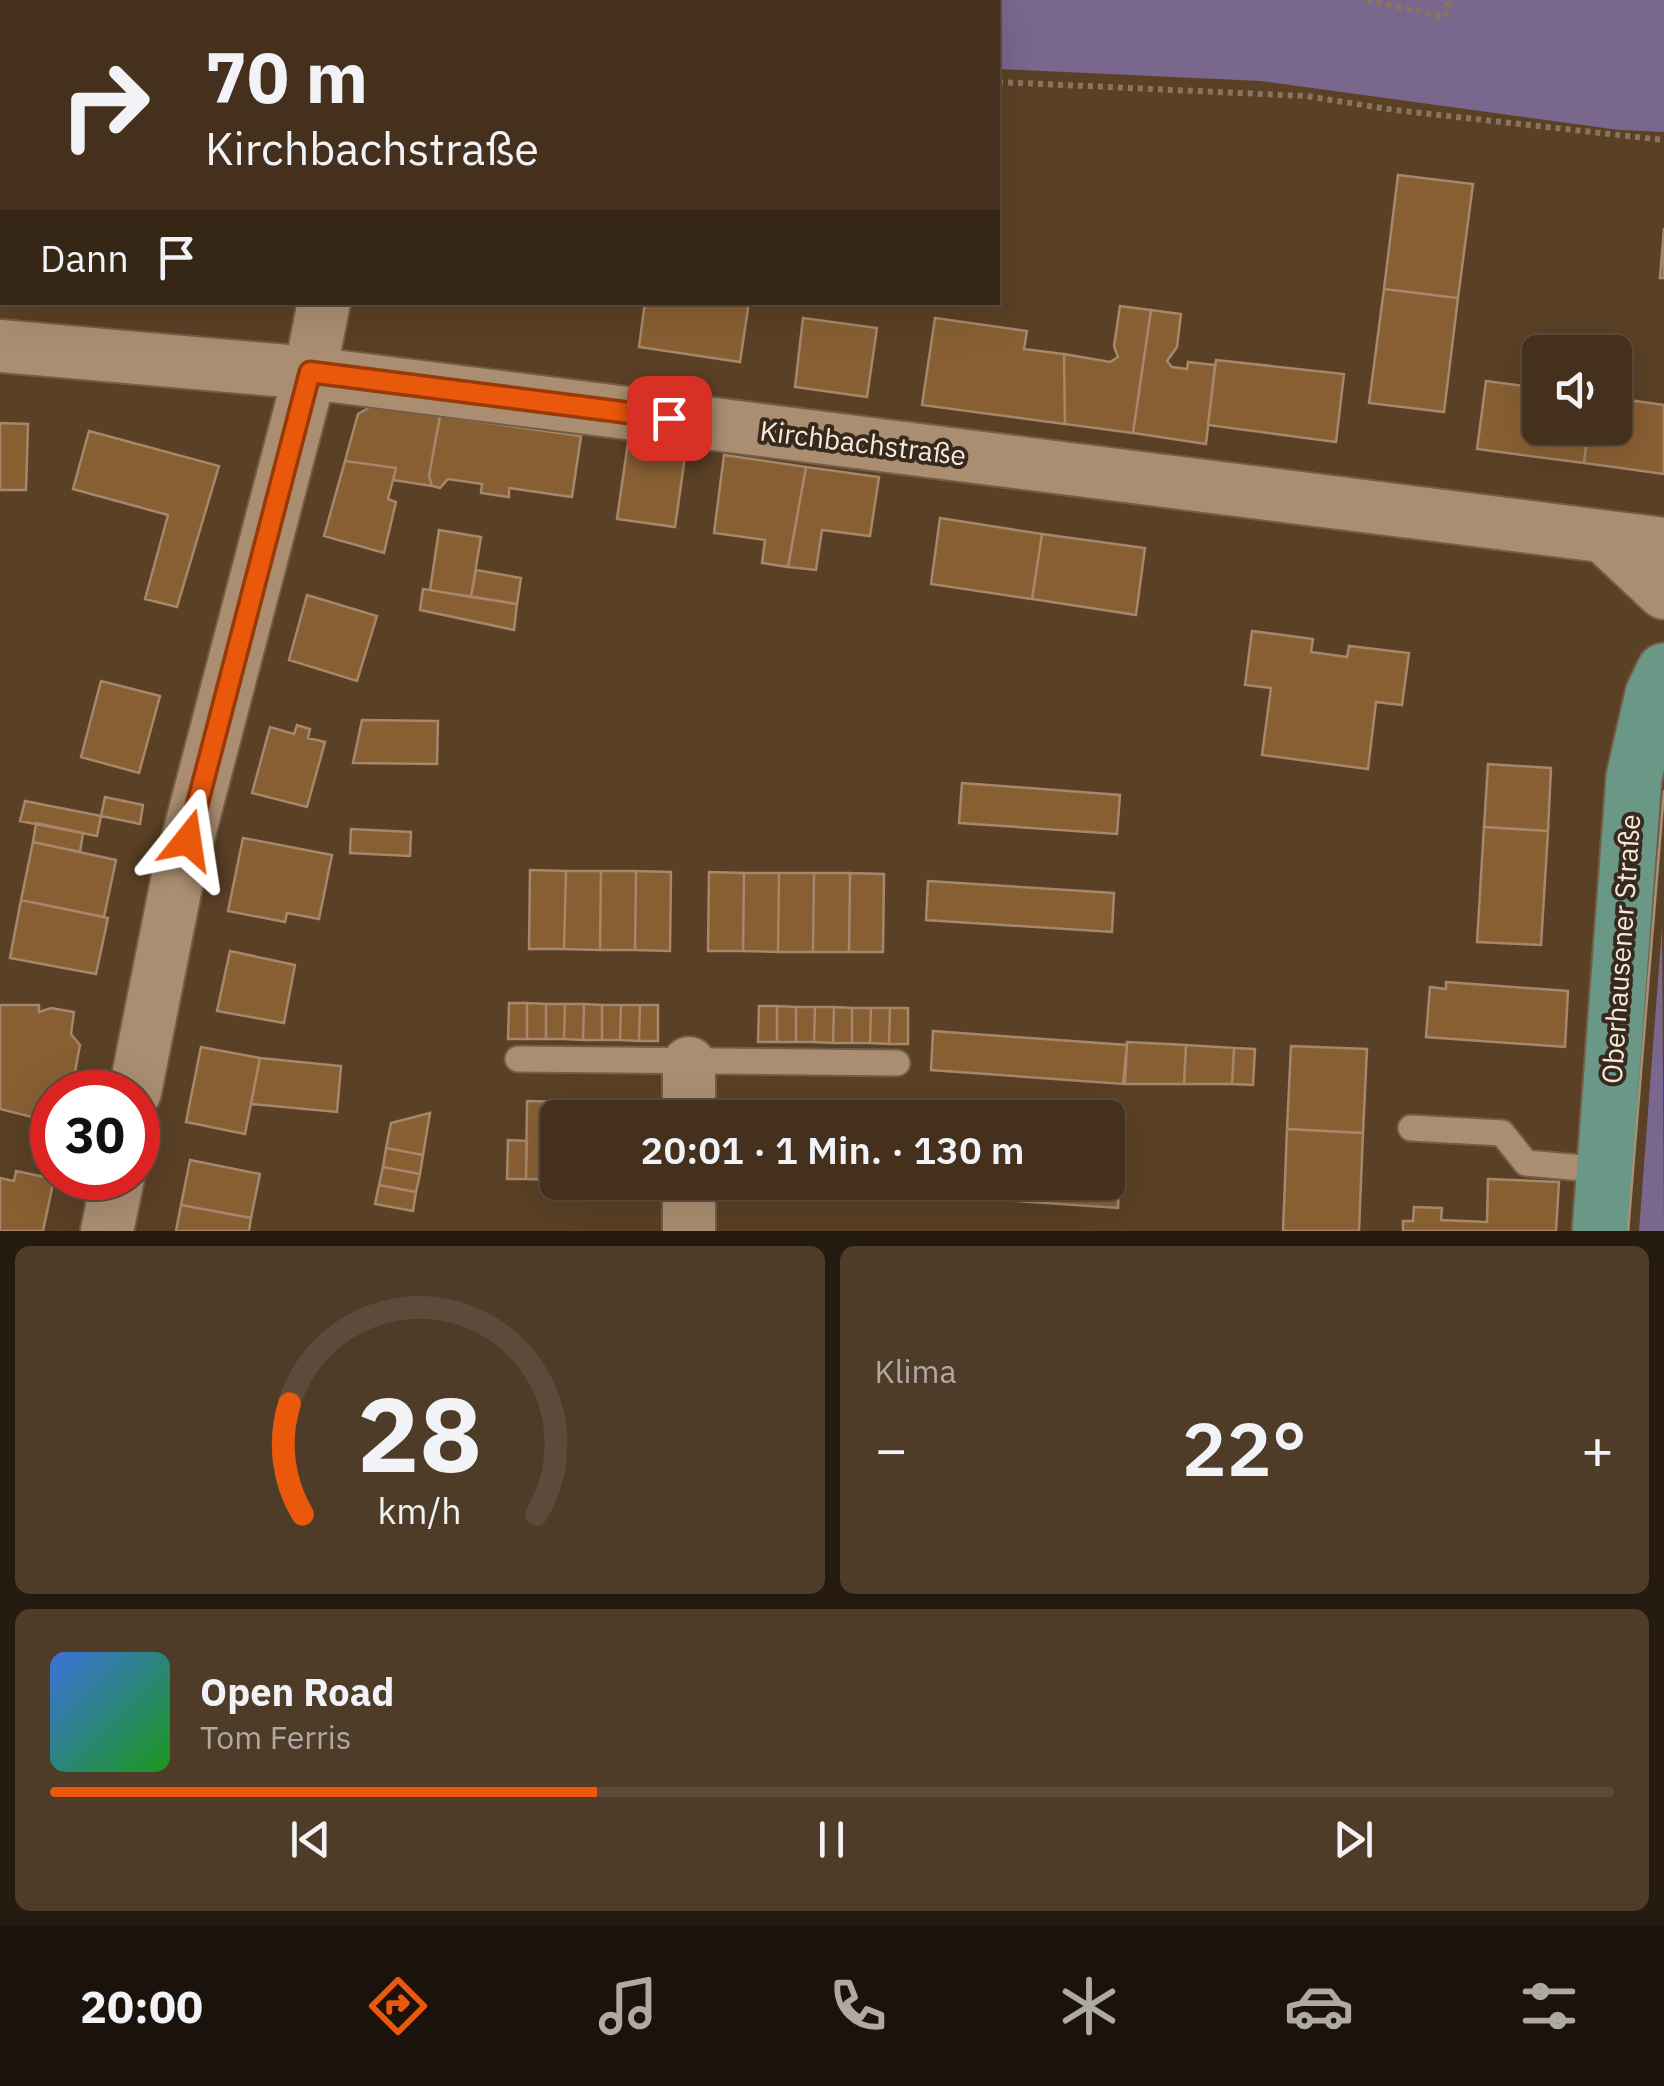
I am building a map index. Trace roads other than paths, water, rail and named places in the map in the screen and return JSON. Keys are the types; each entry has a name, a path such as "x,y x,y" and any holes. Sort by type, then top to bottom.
{"main road":[{"name":"Oberhausener Straße","path":"1600,1231 1634,777 1653,694 1664,671"}],"street":[{"path":"139,1070 178,876 310,372 323,305"},
{"name":"Kirchbachstraße","path":"0,346 310,372 1664,544"},
{"path":"1605,538 1664,593"},
{"path":"689,1063 689,1100"},
{"path":"107,1231 113,1200"},
{"path":"689,1200 689,1231"}],"lane":[{"path":"518,1059 897,1063"},
{"path":"1412,1128 1502,1133 1526,1163 1605,1170"}],"tram line":[{"path":"1628,1231 1664,791"}]}
